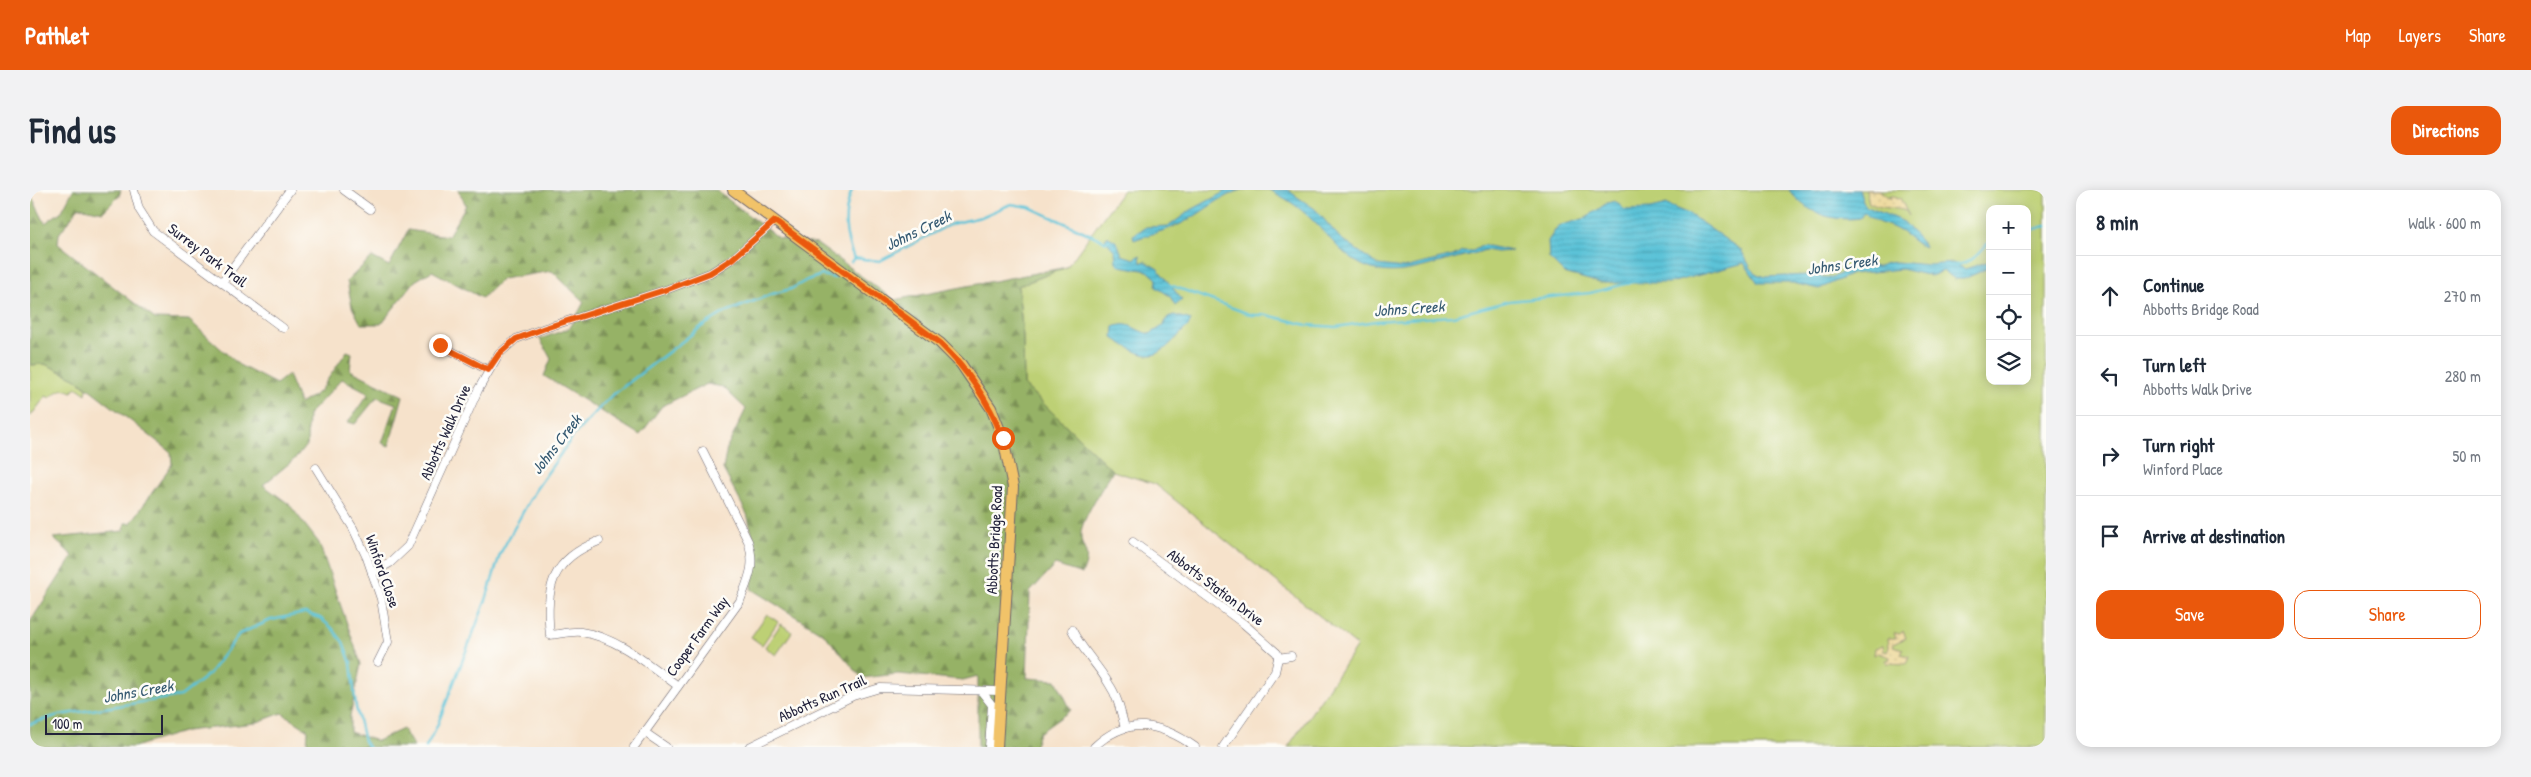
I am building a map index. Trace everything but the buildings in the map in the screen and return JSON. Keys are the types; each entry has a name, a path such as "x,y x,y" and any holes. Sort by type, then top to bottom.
{"main road":[{"name":"Abbotts Bridge Road","path":"733,190 940,343 961,364 991,408 1003,438 1013,487 997,747"}],"street":[{"name":"Surrey Park Trail","path":"134,190 139,209 153,230 283,328"},
{"path":"222,282 290,190"},
{"path":"344,190 370,209"},
{"name":"Abbotts Walk Drive","path":"372,573 390,563 408,546 488,370 499,354 516,339 668,289 710,273 732,259 775,221"},
{"path":"440,345 488,370"},
{"name":"Cooper Farm Way","path":"634,747 740,601 750,574 753,557 748,541 703,451"},
{"name":"Winford Close","path":"316,468 353,528 381,599 388,642 378,662"},
{"path":"599,541 572,554 556,572 549,602 550,636 580,632 610,642 643,661 678,686"},
{"name":"Abbotts Station Drive","path":"1133,542 1251,630 1273,648 1278,658"},
{"path":"1072,630 1082,648 1109,684 1119,707 1124,728"},
{"path":"1223,747 1275,672 1278,658 1291,656"},
{"name":"Abbotts Run Trail","path":"749,747 853,696 880,688 999,692"},
{"path":"981,691 992,705 989,747"},
{"path":"1094,747 1102,739 1124,728 1153,727 1176,733 1195,747"},
{"path":"644,732 666,747"}],"green space":[{"path":"30,190 34,190 31,195 45,223 62,211 73,190 121,190 119,196 103,212 79,207 59,234 58,244 155,319 189,320 239,365 276,384 288,375 300,404 319,392 347,351 352,353 350,370 403,396 389,446 382,443 396,404 377,397 355,424 348,422 369,393 342,379 308,415 307,444 297,457 263,485 289,504 319,543 361,664 350,716 350,732 377,741 403,729 414,747 309,747 307,745 308,730 282,713 255,723 186,731 134,747 30,747 30,622 73,556 53,538 124,531 125,523 131,523 172,464 171,452 75,378 45,364 30,365"},
{"path":"458,190 716,190 778,238 817,244 894,300 1067,267 1018,286 1023,337 1024,385 1113,471 1094,501 1082,527 1081,539 1086,560 1082,574 1055,565 1030,592 1027,678 1056,680 1071,710 1039,733 1034,747 978,747 978,676 963,680 898,674 862,678 824,634 751,589 757,553 747,514 723,469 727,448 746,409 723,387 707,384 662,406 640,435 544,376 551,359 540,339 570,328 584,302 552,271 502,279 482,298 432,271 415,281 381,324 361,324 352,307 347,281 372,257 389,266 408,230 448,236 466,205"},
{"path":"1123,190 2046,190 2046,747 1288,747 1357,646 1155,484 1113,471 1024,385 1023,337 1018,286 1067,267"},
{"path":"45,364 75,378 87,388 86,394 76,387 72,392 60,390 50,398 46,396 30,417 30,365"},
{"path":"767,614 778,622 762,645 751,637"},
{"path":"781,624 792,632 776,655 765,647"}],"sand":[{"path":"1866,190 1879,190 1891,199 1890,195 1900,198 1909,216 1906,211 1869,203"},
{"path":"1903,631 1906,638 1895,643 1893,646 1903,649 1901,654 1909,656 1906,664 1887,663 1885,660 1889,660 1890,657 1878,653 1874,655 1875,648 1883,645 1884,651 1887,652 1889,647 1888,638 1896,638 1894,633 1900,634"}],"water":[{"path":"1228,190 1242,190 1221,199 1182,223 1134,240 1133,235 1146,227 1169,226 1191,210"},
{"path":"1269,190 1288,190 1315,209 1340,238 1378,265 1404,268 1453,256 1462,251 1473,251 1483,245 1512,251 1496,252 1485,250 1407,270 1393,272 1378,271 1350,258 1313,220 1290,202"},
{"path":"1789,190 1859,190 1865,206 1904,222 1924,247 1898,230 1873,220 1864,212 1860,218 1850,219 1839,219 1820,214 1803,205"},
{"path":"1615,201 1625,210 1650,209 1667,205 1689,214 1741,250 1751,268 1757,274 1766,277 1807,275 1832,278 1861,263 1877,267 1886,263 1896,262 1929,265 1953,263 1965,269 1986,262 1986,269 1964,279 1955,279 1943,271 1931,276 1901,269 1852,274 1819,289 1793,283 1758,283 1744,263 1670,283 1600,283 1564,273 1549,258 1548,241 1558,226 1586,218 1607,203"},
{"path":"1107,236 1117,242 1122,255 1134,259 1140,255 1141,263 1145,261 1158,269 1182,300 1175,306 1170,296 1156,287 1157,279 1148,271 1120,266 1116,262 1115,251 1105,240"},
{"path":"1174,315 1191,320 1189,325 1162,351 1155,354 1147,355 1138,352 1113,338 1114,327 1119,325 1128,325 1150,334 1163,326 1168,317"}],"waterway":[{"path":"852,190 847,207 846,224 848,241 854,258"},
{"name":"Johns Creek","path":"854,258 880,261 951,224 981,217 1011,204 1029,207 1107,242"},
{"name":"Johns Creek","path":"2031,230 2046,226"},
{"name":"Johns Creek","path":"1955,265 1969,261 1986,245"},
{"name":"Johns Creek","path":"851,262 854,258"},
{"name":"Johns Creek","path":"426,747 437,726 486,600 500,554 534,492 574,435 610,397 701,327 724,313 772,294 791,289 807,280 822,275 835,278"},
{"name":"Johns Creek","path":"1167,284 1252,315 1267,315 1307,325 1336,327 1376,321 1453,316 1509,301 1590,293 1637,281"},
{"name":"Johns Creek","path":"30,724 59,715 181,696 209,674 239,634 271,620 305,613 320,618 332,628 343,642 351,663 356,707 364,741 368,747"}],"route":[{"path":"440,345 488,370 499,354 516,339 668,289 710,273 732,259 775,221 940,343 961,364 979,388 991,408 1003,438"}]}
